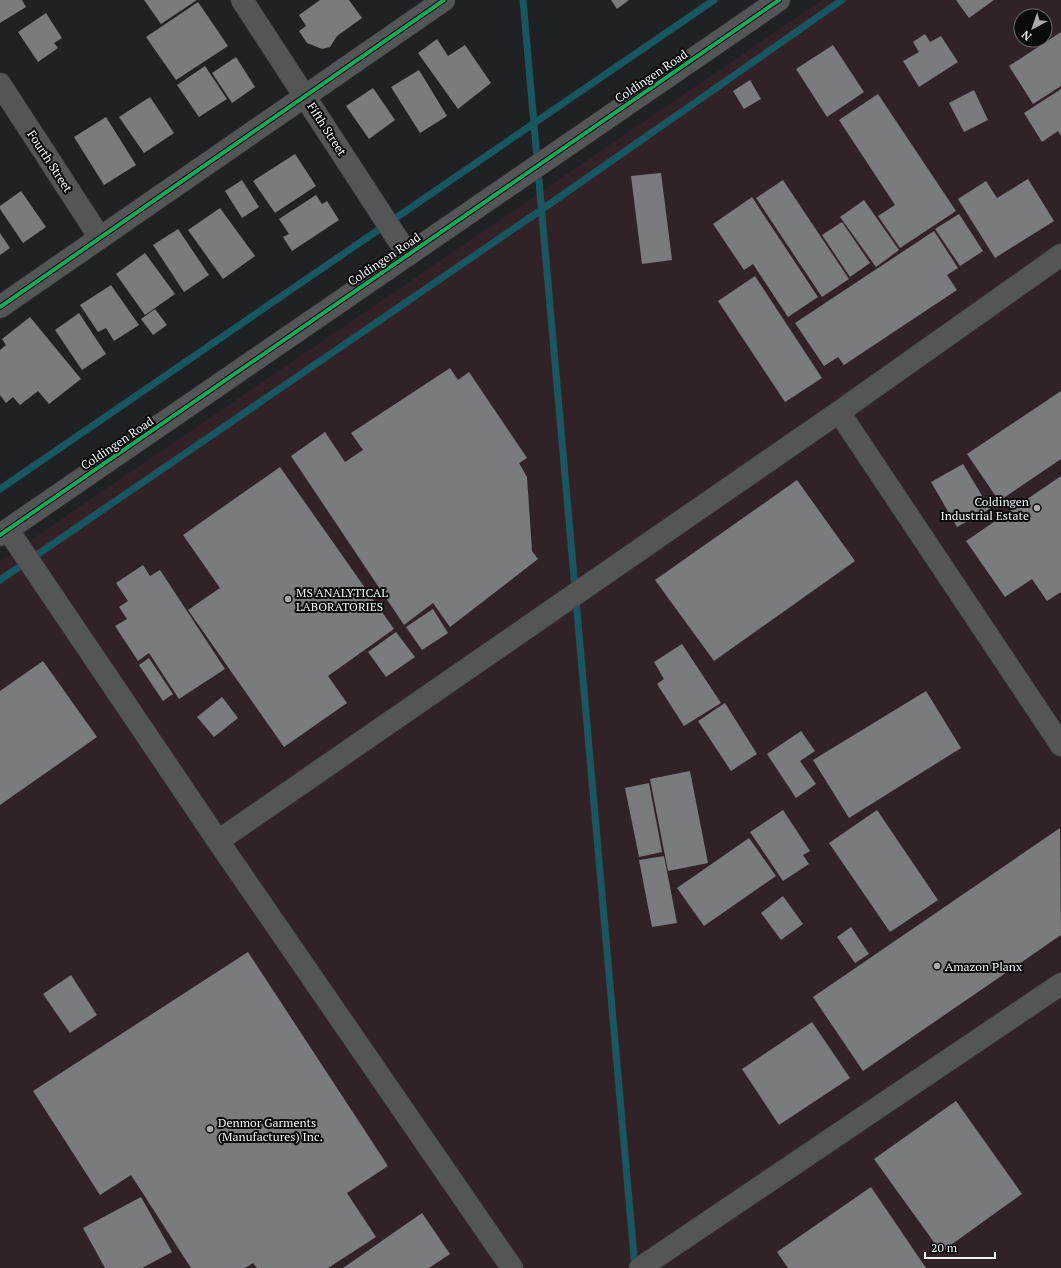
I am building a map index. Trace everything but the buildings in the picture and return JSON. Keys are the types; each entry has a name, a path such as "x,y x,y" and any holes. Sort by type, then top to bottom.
{"street":[{"name":"Fifth Street","path":"242,0 402,246"},
{"path":"0,307 444,0"},
{"name":"Coldingen Road","path":"4,533 402,246 779,0"},
{"name":"Fourth Street","path":"0,84 100,238"},
{"path":"218,841 839,412 1061,255"},
{"path":"839,412 1061,745"},
{"path":"4,533 512,1268"},
{"path":"640,1268 1061,984"}],"shaded area":[{"path":"822,0 1061,0 1061,1268 0,1268 0,561"}],"waterway":[{"path":"523,0 635,1268"},
{"path":"0,489 714,0"},
{"path":"0,580 541,210 842,0"}],"cycle path":[{"path":"0,307 444,0"},
{"path":"0,535 779,0"}],"place":[{"name":"Coldingen Industrial Estate","path":"1037,508"},
{"name":"MS ANALYTICAL LABORATORIES","path":"288,599"},
{"name":"Amazon Planx","path":"937,966"},
{"name":"Denmor Garments (Manufactures) Inc.","path":"210,1129"}]}
